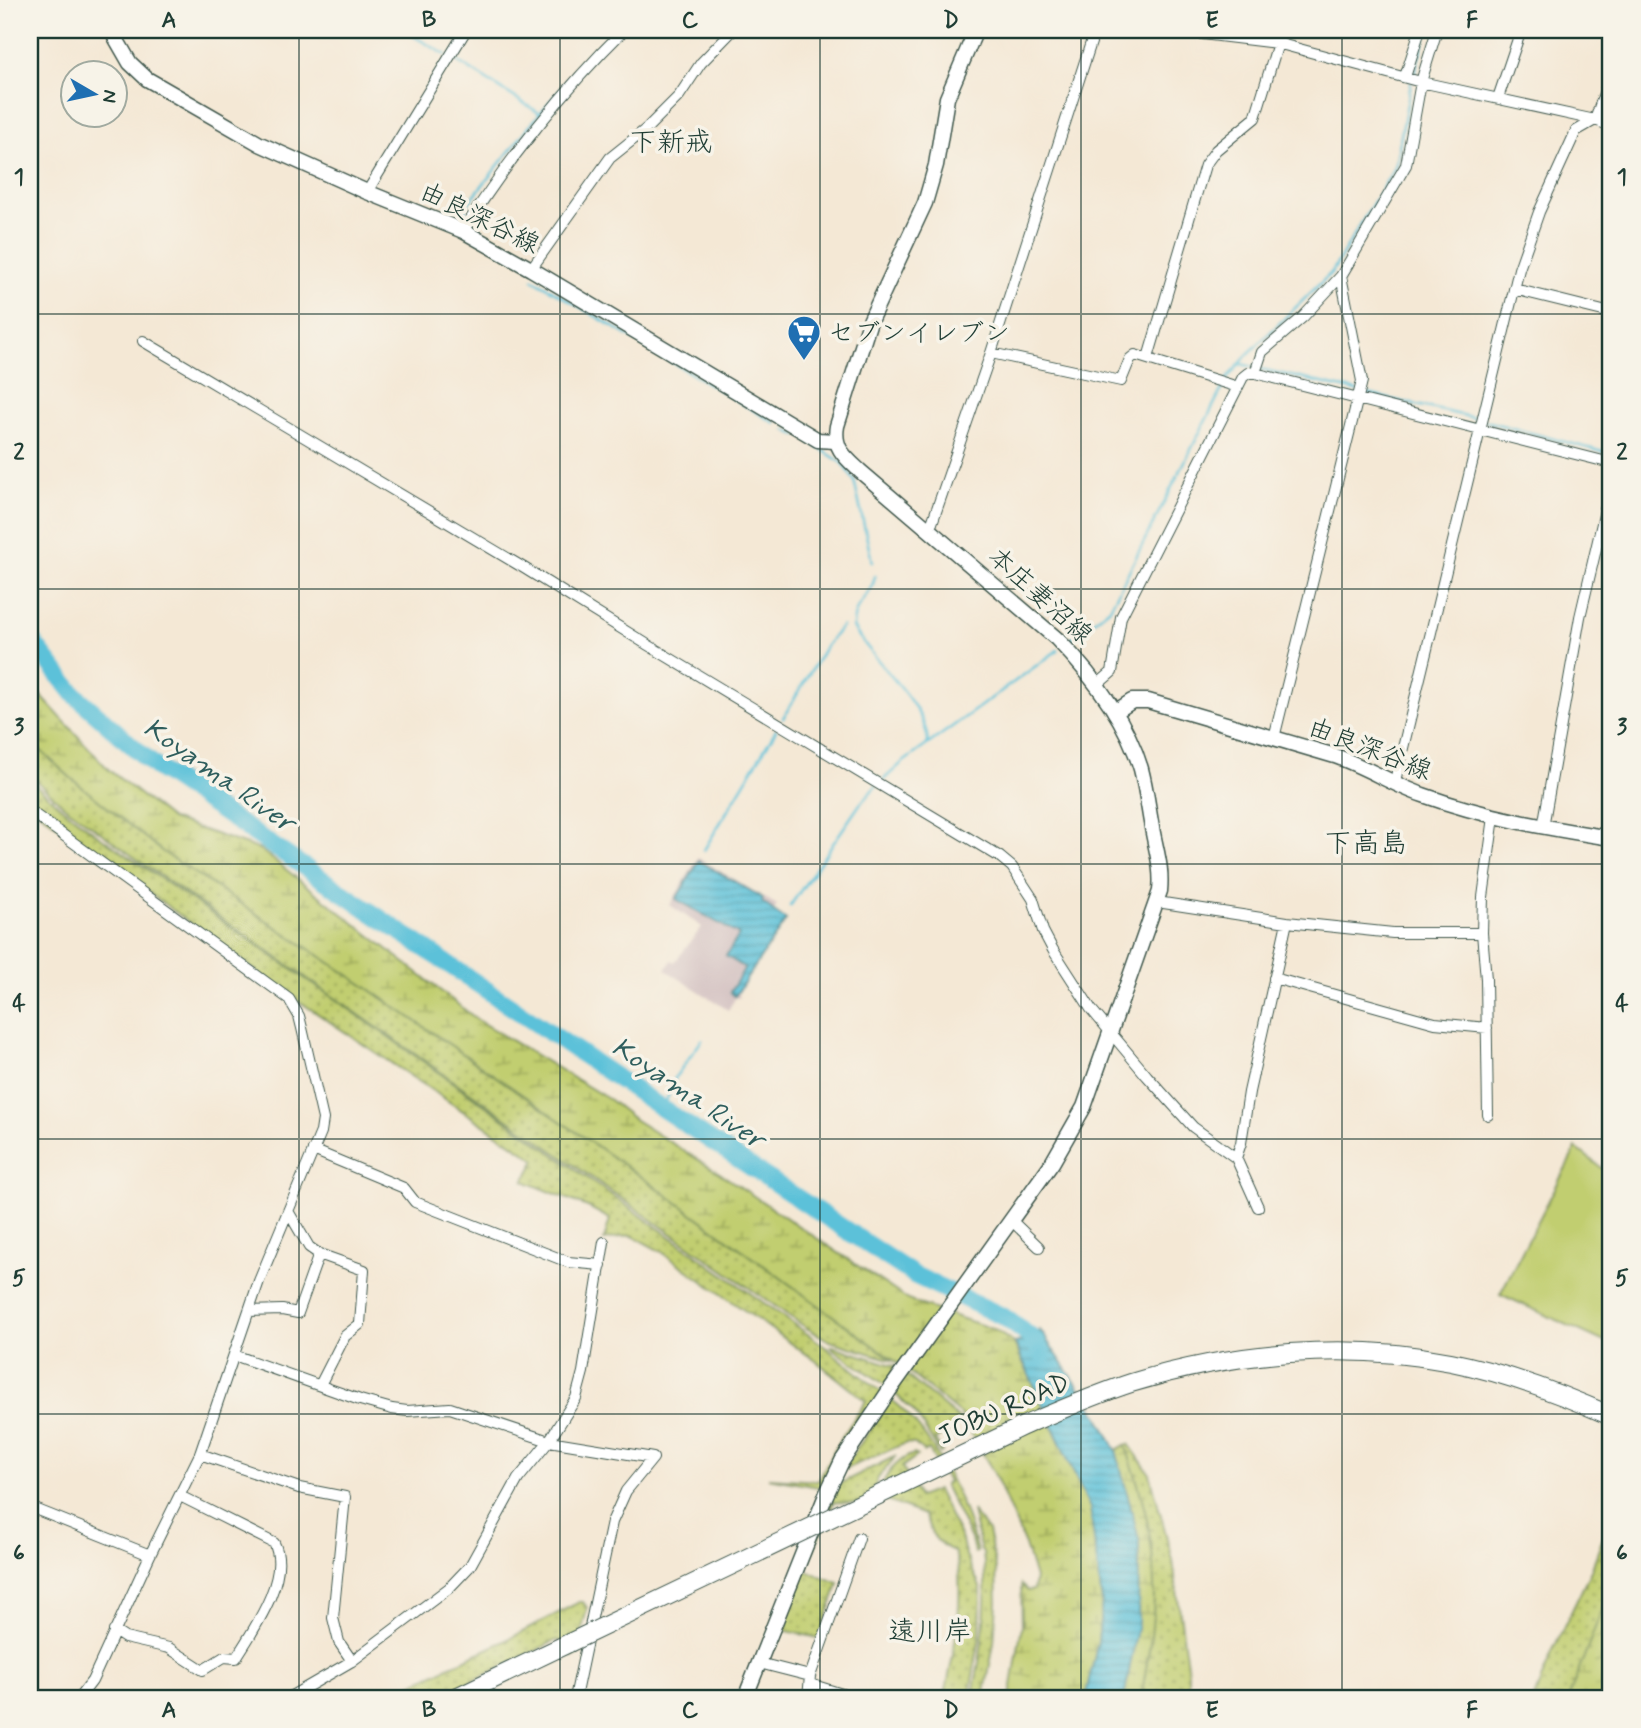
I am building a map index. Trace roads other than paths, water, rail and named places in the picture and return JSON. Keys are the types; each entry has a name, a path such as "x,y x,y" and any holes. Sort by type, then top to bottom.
{"highway":[{"name":"JOBU ROAD","path":"454,1698 1023,1426 1090,1397 1210,1364 1277,1354 1320,1352 1449,1361 1525,1381 1611,1416"}],"main road":[{"path":"835,441 837,426 870,321 925,203 936,165 947,98 976,30"},
{"name":"由良深谷線","path":"116,32 124,55 138,71 260,144 463,231 531,268 818,440 835,441"},
{"name":"本庄妻沼線","path":"745,1698 842,1461 1052,1163 1084,1107 1157,902 1162,878 1146,790 1133,748 1115,712 1097,685 1057,639 860,471 842,454 835,441"},
{"name":"由良深谷線","path":"1115,712 1132,701 1148,701 1356,764 1420,795 1494,817 1611,838"}],"street":[{"path":"367,192 466,30"},
{"path":"463,231 488,192 524,146 583,74 624,30"},
{"path":"531,268 610,158 645,130 679,96 701,63 733,30"},
{"path":"928,528 991,353 1095,30"},
{"path":"1169,30 1277,43 1421,82 1595,120 1611,126"},
{"path":"1147,358 1205,165 1216,150 1255,118 1282,30"},
{"path":"1405,77 1420,30"},
{"path":"1255,373 1262,352 1303,317 1341,276 1406,165 1421,82 1437,30"},
{"path":"1498,98 1521,30"},
{"path":"1395,781 1519,270 1539,212 1576,131 1595,120 1611,73"},
{"path":"1274,738 1361,386 1341,276"},
{"path":"1514,289 1611,313"},
{"path":"143,341 1000,857 1012,867 1033,899 1043,930 1076,988 1192,1127 1236,1158 1258,1207"},
{"path":"991,353 1121,381 1130,359 1135,355 1238,387"},
{"path":"1097,685 1112,672 1121,617 1245,374 1255,373 1358,398 1611,463"},
{"path":"1543,827 1580,617 1611,485"},
{"path":"30,811 289,999 299,1016 322,1110 323,1125 249,1311 200,1454 92,1681 79,1698"},
{"path":"1488,1115 1486,979 1482,933 1483,897 1494,817"},
{"path":"1157,902 1287,922 1393,933 1482,933"},
{"path":"1236,1158 1287,922"},
{"path":"1274,978 1435,1023 1487,1028"},
{"path":"313,1150 404,1188 415,1202 568,1262 601,1265"},
{"path":"288,1210 309,1247 319,1254 364,1270 360,1324 345,1336 320,1385"},
{"path":"1009,1225 1039,1247"},
{"path":"288,1698 352,1661 449,1588 480,1551 518,1479 549,1441 576,1398 583,1372 604,1242"},
{"path":"249,1311 282,1310 298,1313 319,1254"},
{"path":"234,1354 360,1399 407,1411 450,1408 549,1441 653,1458 626,1491 612,1522 575,1698"},
{"path":"200,1454 299,1488 345,1497 333,1618 339,1642 352,1661"},
{"path":"114,1631 125,1638 169,1648 203,1670 224,1657 236,1658 262,1616 276,1581 280,1555 274,1543 180,1496"},
{"path":"30,1507 150,1555"},
{"path":"808,1698 810,1680 859,1538"},
{"path":"759,1663 855,1698"}],"water":[{"path":"699,861 763,898 762,902 786,920 735,996 730,992 745,968 726,956 739,935 676,899"},
{"path":"1040,1330 1099,1417 1116,1450 1139,1540 1138,1623 1124,1698 1085,1698 1098,1642 1102,1601 1090,1508 1015,1343 1032,1338"}],"waterway":[{"path":"403,30 446,55"},
{"path":"465,215 466,206 538,115 616,30"},
{"path":"1413,77 1427,30"},
{"path":"452,58 541,114"},
{"path":"1226,381 1246,356 1332,272 1395,167 1411,83"},
{"path":"533,279 647,347"},
{"path":"660,355 775,423"},
{"path":"1241,364 1254,367"},
{"path":"1261,369 1357,391"},
{"path":"1069,641 1110,608 1223,387"},
{"path":"1363,393 1479,419"},
{"path":"1486,421 1611,454"},
{"path":"786,430 798,436"},
{"path":"816,446 841,462 854,480 872,562"},
{"path":"875,576 856,610 853,627 910,700 926,731 927,745"},
{"path":"783,718 825,647 842,626"},
{"name":"Koyama River","path":"30,638 74,694 156,767 914,1275 1004,1317 1032,1338 1043,1356"},
{"path":"881,782 902,763 1058,650"},
{"path":"704,850 776,730"},
{"path":"790,906 860,804 876,786"},
{"path":"663,1109 676,1076 702,1040"}],"place":[{"name":"セブンイレブン","path":"804,362"}],"district":[{"name":"下新戒","path":"671,141"},
{"name":"下高島","path":"1366,842"},
{"name":"遠川岸","path":"930,1630"}]}
